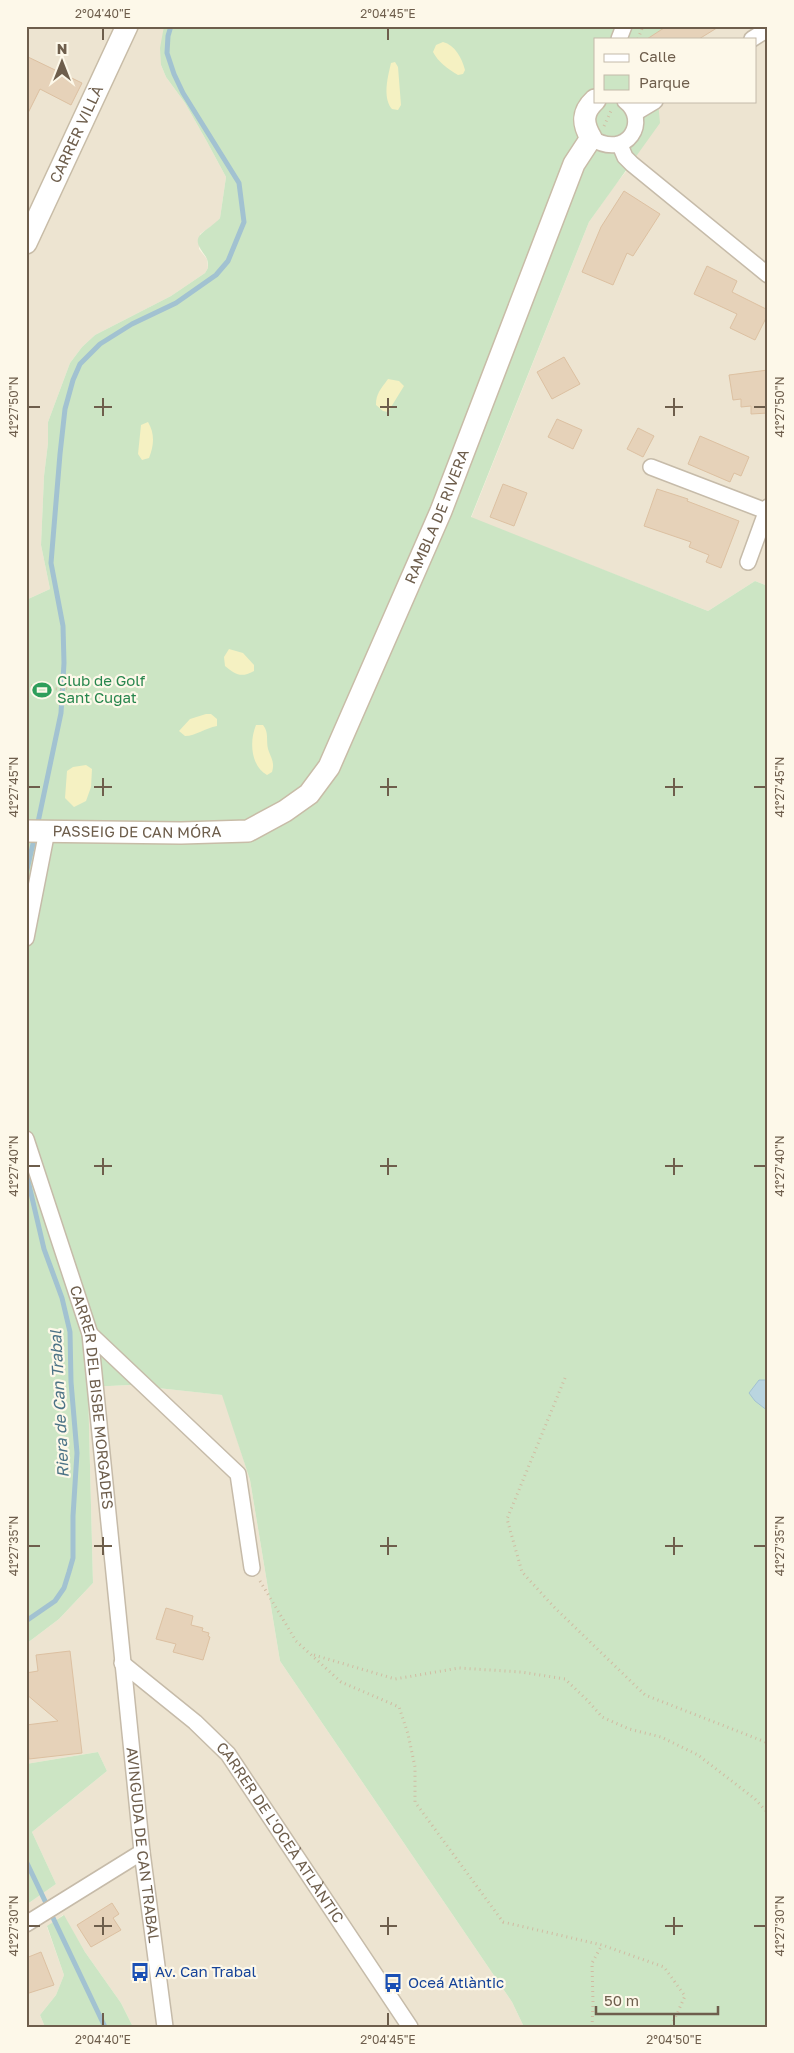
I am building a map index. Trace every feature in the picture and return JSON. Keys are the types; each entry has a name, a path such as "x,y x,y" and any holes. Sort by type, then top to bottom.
{"street":[{"name":"CARRER VILLÀ","path":"26,243 127,26"},
{"path":"619,38 624,26"},
{"path":"754,38 768,29"},
{"path":"617,105 646,102"},
{"path":"591,133 611,147 620,145 633,131 636,122 617,105"},
{"name":"RAMBLA DE RIVERA","path":"248,831 285,811 309,794 329,767 440,511 574,164 577,139 591,133 585,112 617,105"},
{"path":"620,145 625,157 632,164 768,275"},
{"path":"651,467 767,509 748,562"},
{"path":"26,938 37,831"},
{"name":"PASSEIG DE CAN MÓRA","path":"37,831 182,833 248,831"},
{"name":"CARRER DEL BISBE MORGADES","path":"26,1139 90,1334 122,1663"},
{"path":"90,1334 238,1474 252,1568"},
{"name":"AVINGUDA DE CAN TRABAL","path":"122,1663 142,1852 165,2027"},
{"name":"CARRER DE L'OCEÀ ATLÀNTIC","path":"122,1663 195,1722 228,1754 410,2027"},
{"path":"31,1921 142,1852"}],"path":[{"path":"638,38 642,26"},
{"path":"591,133 617,105"},
{"path":"26,685 53,690 82,688"},
{"path":"565,1378 507,1519 522,1572 554,1607 645,1695 768,1743"},
{"path":"252,1568 296,1641 341,1682 399,1708 408,1734 415,1767 415,1802 503,1922 602,1945 664,1967 685,1996 671,2027"},
{"path":"311,1654 395,1679 459,1668 521,1672 565,1679 602,1717 629,1729 661,1737 698,1755 754,1799 768,1813"},
{"path":"592,2027 592,1963 602,1945"}],"shaded area":[{"path":"26,26 164,26 161,65 166,77 185,103 226,177 220,218 200,234 199,249 207,259 208,268 205,273 171,296 95,335 82,347 70,363 48,422 41,545 50,589 26,600"},
{"path":"666,26 768,26 768,586 755,581 708,611 471,518 589,222 632,164 658,102 756,102 756,38 661,38"},
{"path":"130,1385 223,1395 250,1480 280,1661 512,2002 524,2027 133,2027 121,2003 85,1952 63,1915 47,1927 64,1975 56,1995 40,2015 45,2027 26,2027 26,1905 56,1884 32,1832 107,1771 98,1752 26,1764 26,1644 59,1619 93,1583 88,1387"}],"green space":[{"path":"164,26 666,26 661,38 594,38 594,102 658,102 660,123 589,222 471,517 708,611 755,581 768,586 768,2027 524,2027 512,2002 280,1661 250,1480 222,1395 130,1385 88,1387 93,1583 59,1619 26,1644 26,600 50,589 41,545 48,422 70,363 82,347 95,335 171,296 205,273 208,268 207,259 198,241 201,234 220,218 226,177 185,103 166,77 161,65 160,48"},
{"path":"98,1752 107,1771 32,1832 56,1884 26,1905 26,1764"},
{"path":"64,1915 85,1952 121,2003 133,2027 45,2027 40,2015 56,1995 64,1975 47,1926"}],"sand":[{"path":"443,42 451,46 462,61 465,70 463,74 458,75 435,56 433,52 436,45"},
{"path":"395,62 398,67 401,105 398,110 392,109 386,93 391,63"},
{"path":"388,379 399,381 404,386 388,412 383,411 376,405 376,401 381,388"},
{"path":"148,422 153,435 153,444 149,458 142,460 138,454 141,425"},
{"path":"229,649 243,653 254,665 254,671 242,675 232,672 225,666 224,657"},
{"path":"211,714 217,719 217,726 189,736 185,736 179,731 190,719"},
{"path":"256,725 263,725 267,733 268,749 273,765 272,772 267,775 258,766 253,753 252,746"},
{"path":"86,765 92,769 91,787 86,801 74,807 65,798 67,771 73,767"}],"water":[{"path":"759,1380 768,1380 768,1411 755,1401 749,1393"}],"building":[{"path":"667,26 720,26 701,38 649,38"},
{"path":"26,56 82,83 71,105 40,89 26,117"},
{"path":"624,191 660,214 633,256 627,253 613,285 582,272 601,227"},
{"path":"707,266 737,281 732,292 768,310 768,314 755,340 730,328 737,314 694,294"},
{"path":"564,357 580,384 552,399 537,372"},
{"path":"768,370 768,413 751,414 751,406 741,407 741,399 733,400 729,375"},
{"path":"557,419 582,430 573,449 548,437"},
{"path":"638,428 654,436 643,457 627,449"},
{"path":"700,436 749,457 741,476 734,473 730,482 688,464"},
{"path":"503,484 527,493 514,526 490,517"},
{"path":"657,489 688,499 687,501 739,521 721,568 706,562 709,555 689,547 691,542 644,526"},
{"path":"166,1608 193,1616 191,1625 203,1628 202,1631 209,1633 208,1636 210,1637 203,1660 173,1652 176,1644 156,1639"},
{"path":"70,1651 82,1753 29,1759 26,1725 58,1721 26,1694 26,1673 38,1671 36,1655"},
{"path":"112,1903 119,1914 113,1918 121,1930 91,1947 77,1925"},
{"path":"41,1952 54,1985 26,1994 26,1958"}],"waterway":[{"name":"Riera de Can Trabal","path":"37,827 61,713 64,663 63,626 51,563 65,409 73,380 80,364 100,344 132,324 176,303 216,275 228,261 244,222 239,183 183,93 174,74 167,53 168,36 171,26"},
{"name":"Riera de Can Trabal","path":"26,874 35,835"},
{"name":"Riera de Can Trabal","path":"26,1172 44,1249 62,1298 70,1332 71,1382 77,1453 73,1516 73,1558 69,1572 64,1588 55,1601 26,1621"},
{"name":"Riera de Can Trabal","path":"26,1861 105,2027"}],"place":[{"name":"Club de Golf Sant Cugat","path":"42,690"},
{"name":"Av. Can Trabal","path":"140,1972"},
{"name":"Oceá Atlàntic","path":"393,1983"}]}
